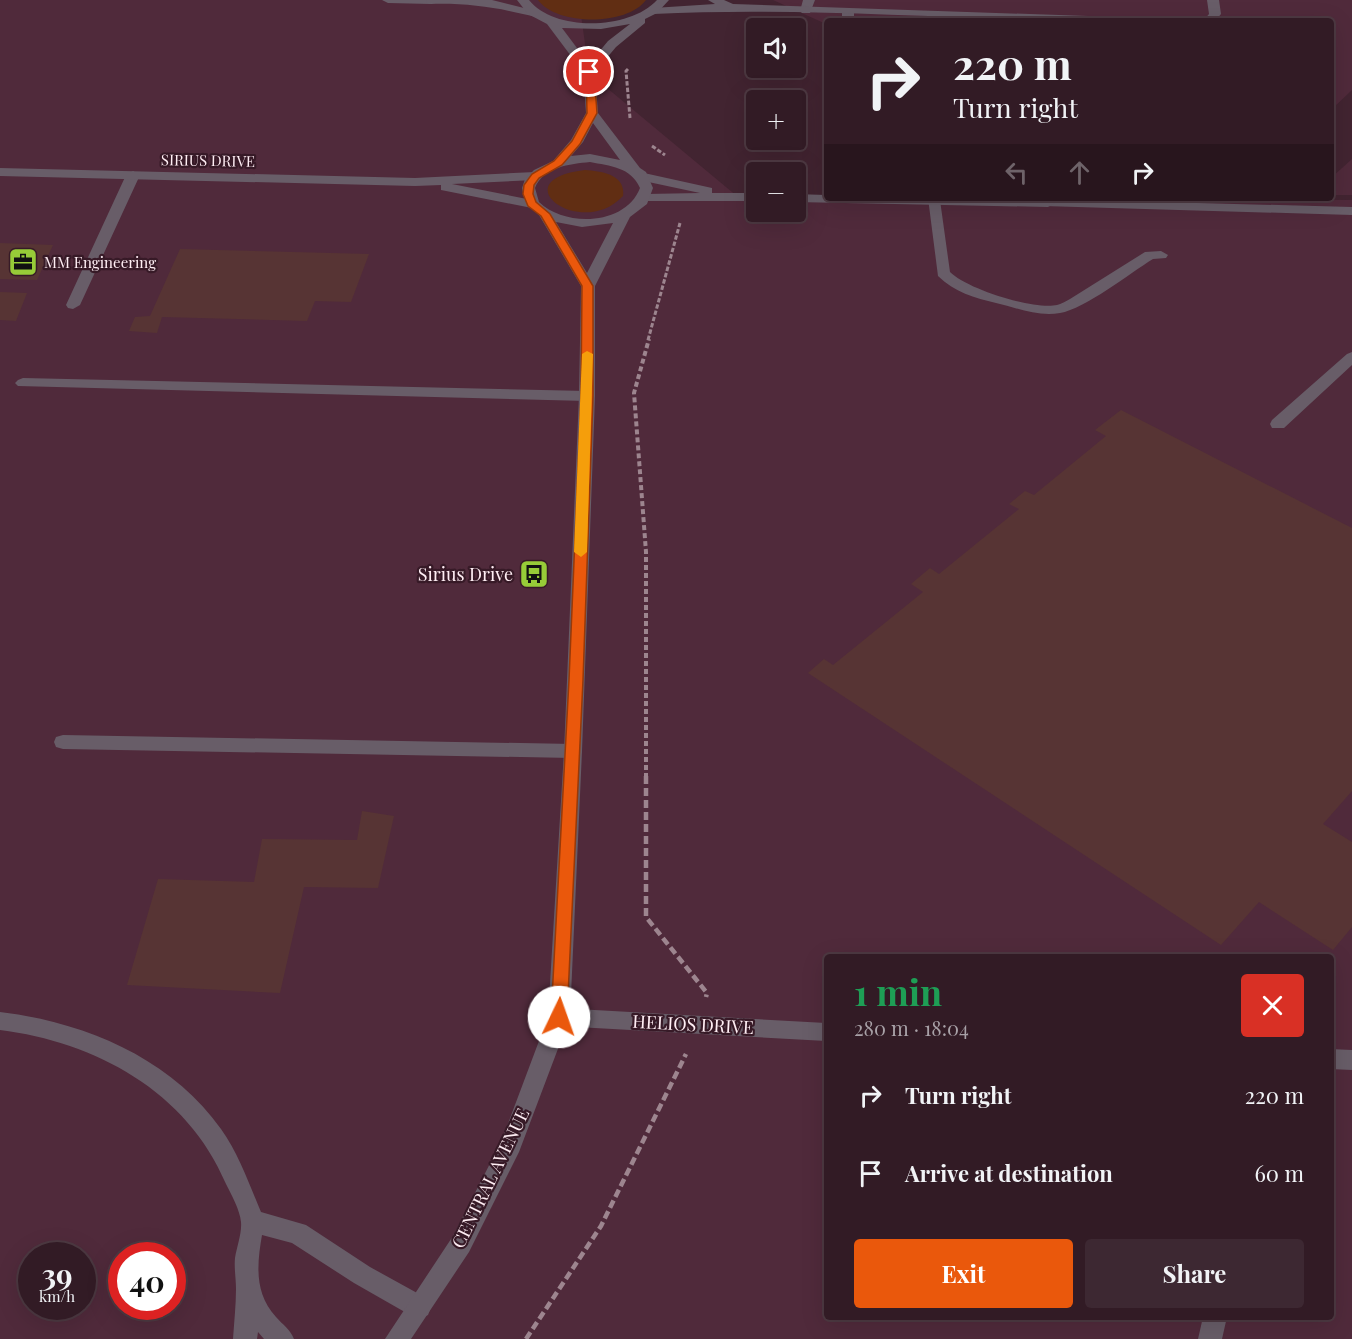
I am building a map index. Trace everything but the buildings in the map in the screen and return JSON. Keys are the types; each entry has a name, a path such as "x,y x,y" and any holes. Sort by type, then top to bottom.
{"street":[{"path":"388,0 467,0 504,5 536,14 552,22 576,26 603,26 628,22 651,13 731,7 808,6 848,17 920,18"},
{"path":"523,0 536,14"},
{"path":"589,72 612,44 651,13 663,0"},
{"path":"714,0 731,7"},
{"path":"1212,18 1215,14 1213,0"},
{"path":"552,22 589,72 592,113 633,168 644,177 685,193"},
{"path":"592,113 576,142 558,163 535,176 529,185 528,194 532,204 545,214 565,221 588,223 608,221 638,208 646,198 648,188 644,177"},
{"path":"558,163 590,158 613,161 633,168"},
{"name":"SIRIUS DRIVE","path":"0,172 415,182 535,176"},
{"path":"73,304 133,175"},
{"name":"SIRIUS DRIVE","path":"415,182 532,204"},
{"path":"646,198 685,193 746,197"},
{"path":"806,198 824,198"},
{"path":"933,201 944,273 952,282 977,294 1037,309 1059,309 1075,302 1150,255 1161,255"},
{"path":"990,201 1352,211"},
{"path":"545,214 588,286"},
{"name":"CENTRAL AVENUE","path":"397,1339 461,1244 510,1145 559,1017 573,751 587,396 588,286 624,216"},
{"path":"1278,424 1352,357"},
{"path":"23,383 587,396"},
{"path":"63,742 573,751"},
{"name":"HELIOS DRIVE","path":"559,1017 824,1032"},
{"path":"0,1021 24,1023 83,1040 134,1062 166,1088 207,1128 228,1162 253,1221 245,1264 247,1293 245,1339"},
{"path":"1334,1059 1352,1060"},
{"path":"253,1221 298,1233 362,1275 419,1307"},
{"path":"247,1293 267,1327 282,1339"},
{"path":"1210,1339 1214,1320"}],"path":[{"path":"630,121 626,71 632,64"},
{"path":"526,1339 601,1226 700,1025 707,993 646,917 646,552 634,393 681,218 686,168 649,145"}],"shaded area":[{"path":"0,0 579,0 589,73 738,197 746,197 746,222 806,222 806,197 824,197 824,201 1352,200 1352,1339 0,1339"},
{"path":"538,0 646,0 637,9 624,15 592,20 560,15 547,9"},
{"path":"773,0 1352,0 1352,90 1334,107 1334,18 824,18 824,23"},
{"path":"1352,159 1352,195 1334,195 1334,175"},
{"path":"585,170 612,175 621,183 623,196 606,208 587,212 570,210 556,204 549,194 549,185 561,176"}],"slow traffic":[{"path":"581,552 587,354"}],"place":[{"name":"MM Engineering","path":"23,262"},
{"name":"Sirius Drive","path":"534,574"}],"route":[{"path":"559,1017 576,680 587,396 588,286 545,214 532,204 528,194 529,185 535,176 545,168 558,163 576,142 592,113 589,72"}]}
